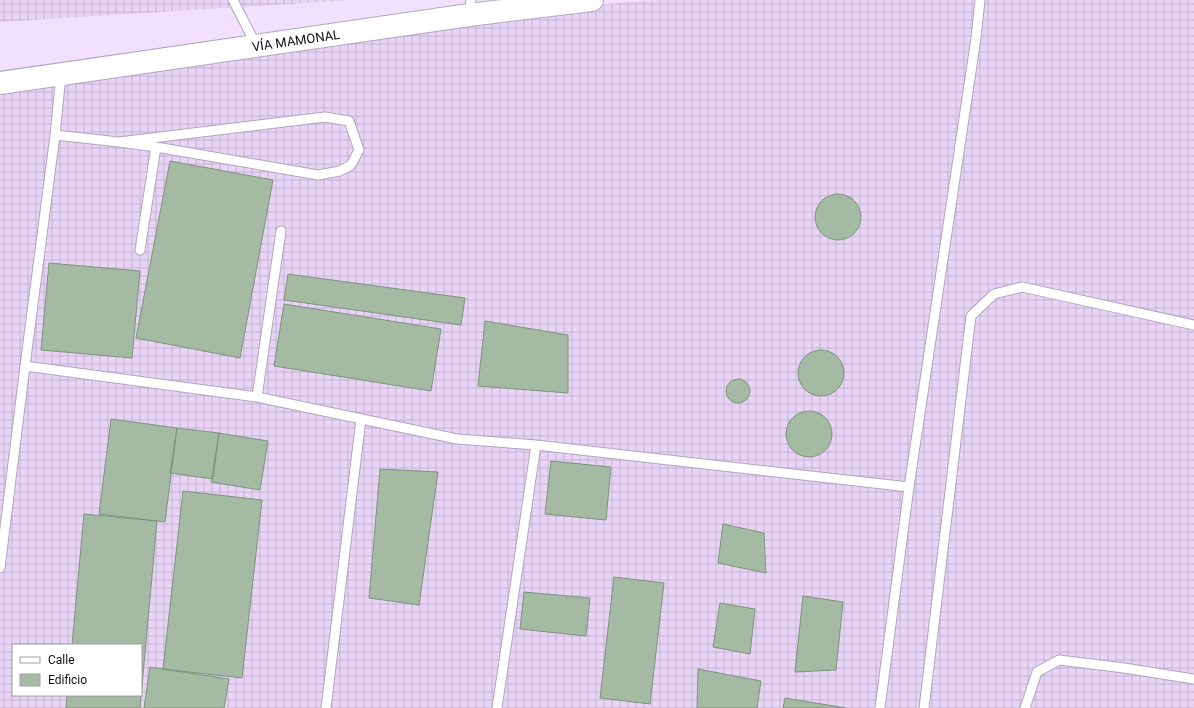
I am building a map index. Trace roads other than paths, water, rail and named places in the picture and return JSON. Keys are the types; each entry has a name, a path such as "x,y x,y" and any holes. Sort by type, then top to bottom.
{"street":[{"name":"VÍA MAMONAL","path":"0,83 256,46 470,8 592,0"}],"lane":[{"path":"233,0 256,46"},
{"path":"880,708 909,487 976,38 980,0"},
{"path":"0,568 55,135 61,75"},
{"path":"55,135 156,147 318,175 340,171 351,165 359,150 348,121 325,117 119,142"},
{"path":"140,250 156,147"},
{"path":"257,397 281,231"},
{"path":"924,708 971,316 994,294 1022,287 1194,325"},
{"path":"25,366 257,397 457,439 536,445 909,487"},
{"path":"326,708 361,419"},
{"path":"497,708 536,445"},
{"path":"1025,708 1037,672 1059,660 1194,678"}]}
